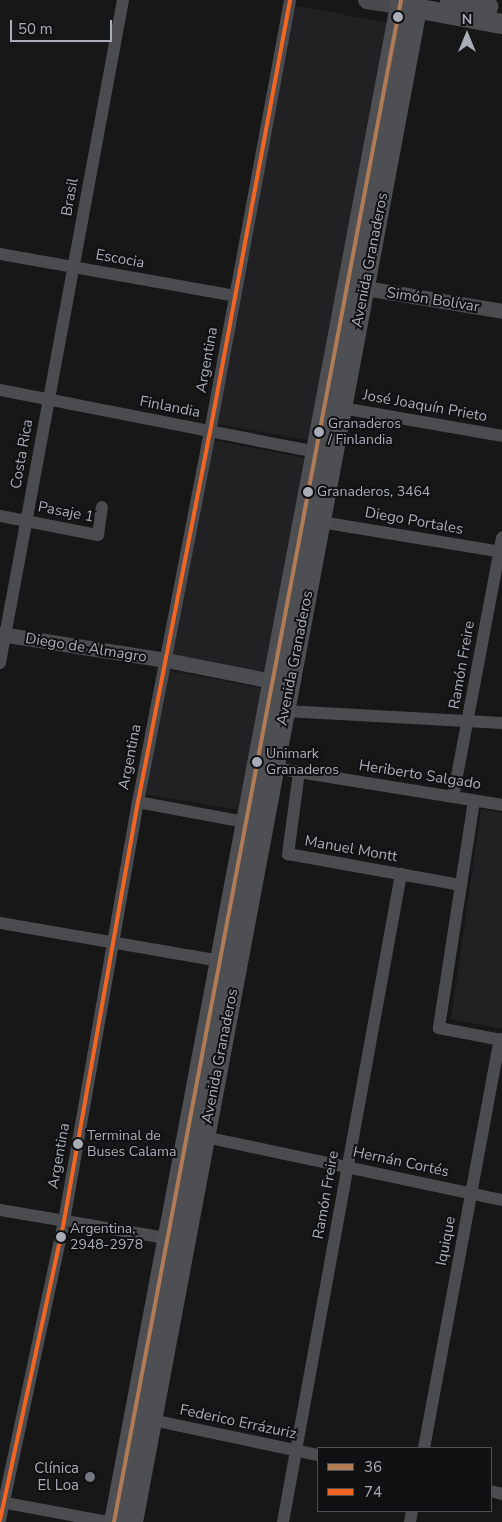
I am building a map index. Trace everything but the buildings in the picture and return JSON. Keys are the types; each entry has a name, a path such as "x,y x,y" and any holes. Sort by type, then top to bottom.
{"main road":[{"path":"367,0 409,3 502,24"},
{"path":"450,0 502,10"},
{"name":"Avenida Granaderos","path":"133,1522 152,1420 176,1240 219,961 245,822 321,522 324,454 342,408 365,288 409,3"},
{"name":"Avenida Granaderos","path":"114,1522 176,1240 205,1137 285,710 281,683 409,3"}],"street":[{"name":"Brasil","path":"49,399 122,0"},
{"name":"Argentina","path":"0,1520 2,1502 64,1221 112,942 210,432 290,0"},
{"name":"Escocia","path":"0,254 235,296"},
{"name":"Simón Bolívar","path":"365,288 502,311"},
{"name":"Finlandia","path":"0,390 324,454"},
{"name":"Costa Rica","path":"0,663 3,635 49,399"},
{"name":"José Joaquín Prieto","path":"342,408 502,436"},
{"name":"Pasaje 1","path":"0,516 98,535 102,507"},
{"name":"Diego Portales","path":"321,522 501,552"},
{"name":"Ramón Freire","path":"453,797 501,552 502,538"},
{"name":"Diego de Almagro","path":"3,635 166,660 281,683"},
{"path":"285,710 468,723 502,723"},
{"name":"Heriberto Salgado","path":"274,768 502,805"},
{"name":"Manuel Montt","path":"299,772 288,854 461,885"},
{"path":"474,800 439,1028 501,1040"},
{"path":"138,802 245,822"},
{"name":"Ramón Freire","path":"282,1522 401,874"},
{"path":"0,923 219,961"},
{"name":"Iquique","path":"424,1447 501,1040"},
{"name":"Hernán Cortés","path":"205,1137 502,1200"},
{"path":"0,1210 176,1240"},
{"name":"Federico Errázuriz","path":"152,1420 317,1455"},
{"path":"2,1502 109,1522"}],"shaded area":[{"path":"292,5 389,23 314,441 217,424"},
{"path":"214,440 304,458 267,673 171,656"},
{"path":"167,670 261,688 238,810 145,794"},
{"path":"481,809 502,813 502,1029 451,1019"}],"transit line":[{"name":"74","path":"0,1520 64,1221 138,802 210,432 290,0"},
{"name":"36","path":"114,1522 401,0"}],"place":[{"name":"Granaderos / Finlandia","path":"319,432"},
{"name":"Granaderos, 3464","path":"308,492"},
{"name":"Unimark Granaderos","path":"257,762"},
{"name":"Terminal de Buses Calama","path":"78,1144"},
{"name":"Argentina, 2948-2978","path":"61,1237"},
{"name":"Clínica El Loa","path":"90,1477"}]}
